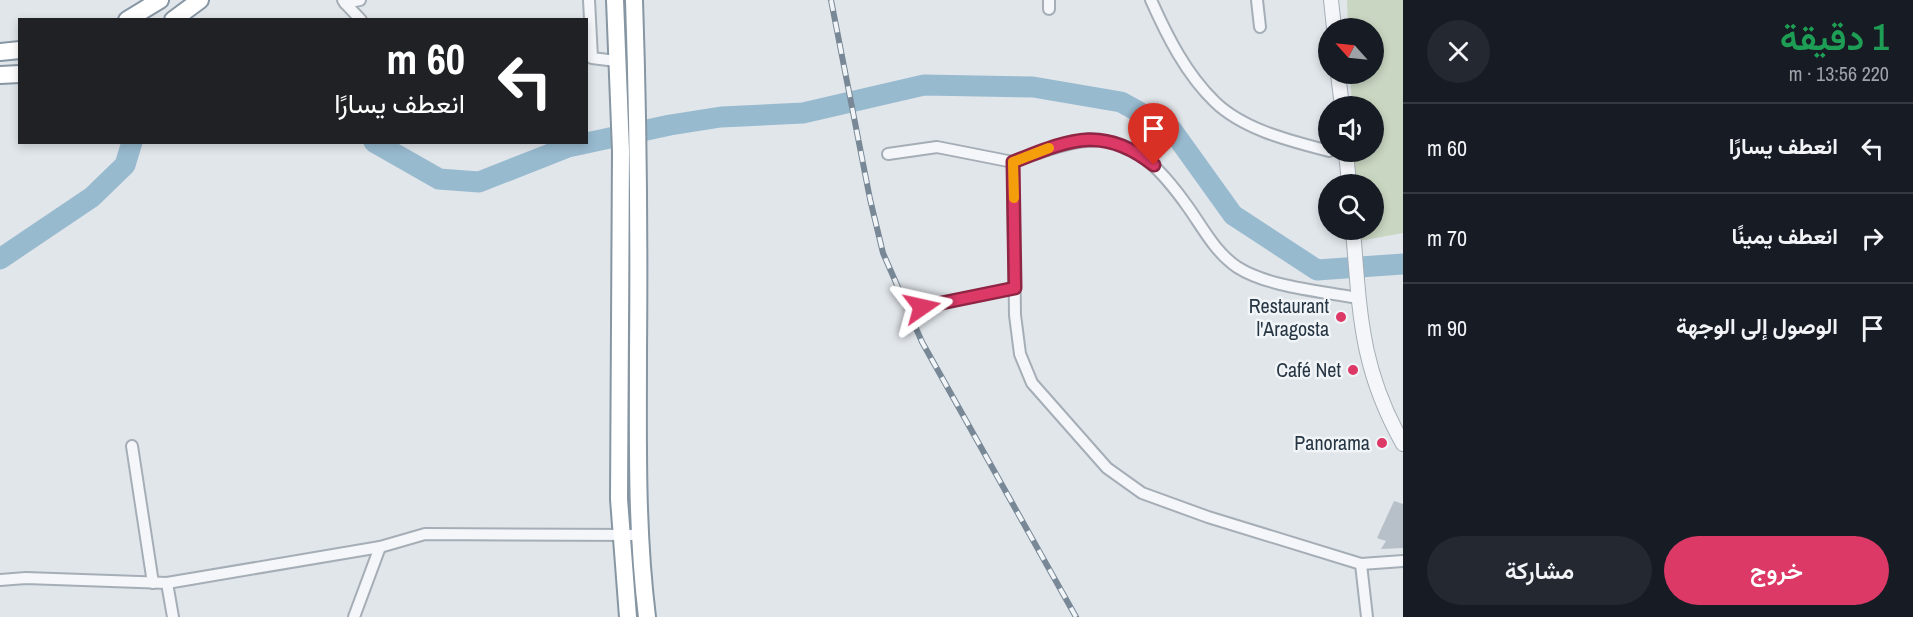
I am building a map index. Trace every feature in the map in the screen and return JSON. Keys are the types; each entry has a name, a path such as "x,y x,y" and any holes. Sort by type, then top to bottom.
{"highway":[{"path":"130,18 160,0"},
{"path":"176,18 200,0"},
{"path":"615,0 621,151 620,535 628,617"},
{"path":"634,0 639,151 637,447 639,536 647,617"},
{"path":"0,51 18,50"},
{"path":"0,75 18,74"}],"street":[{"path":"344,2 360,0"},
{"path":"589,0 590,58 616,61"},
{"path":"1150,0 1168,38 1216,103 1248,123 1276,135 1318,147"},
{"path":"1257,0 1260,27"},
{"path":"1331,0 1333,18"},
{"path":"344,2 359,18"},
{"path":"888,154 937,147 1013,162 1069,143 1105,140 1122,144 1154,165 1188,207 1211,242 1237,267 1259,277 1357,291"},
{"path":"1013,162 1015,288 1020,354 1032,383 1120,480 1142,493 1208,517 1361,564 1403,561"},
{"path":"1354,240 1357,291 1365,348 1376,390 1403,444"},
{"path":"922,307 1015,288"},
{"path":"132,446 153,583"},
{"path":"0,580 26,578 167,583 380,547 425,534 639,536"},
{"path":"354,617 380,547"},
{"path":"1361,564 1367,617"},
{"path":"167,583 173,617"}],"green space":[{"path":"1347,0 1403,0 1403,233 1384,236 1384,174 1355,174 1355,162 1384,162 1384,96 1351,96 1351,84 1384,84 1384,18 1348,18"}],"building":[{"path":"1394,501 1403,504 1403,548 1381,549 1386,541 1377,538"}],"waterway":[{"path":"588,143 670,125 721,117 803,113 924,85 1033,87 1121,102 1172,130 1233,215 1317,270 1403,264"},
{"path":"0,259 92,197 125,165 131,144"},
{"path":"378,144 439,179 479,182 568,147 582,144"}],"railway":[{"path":"831,0 870,199 883,253 922,342 1076,617"}],"slow traffic":[{"path":"1014,198 1013,162 1049,148"}],"place":[{"name":"Restaurant l'Aragosta","path":"1341,317"},
{"name":"Café Net","path":"1353,370"},
{"name":"Panorama","path":"1382,443"}],"route":[{"path":"922,307 1015,288 1013,162 1069,143 1105,140 1134,149 1154,165"}]}
